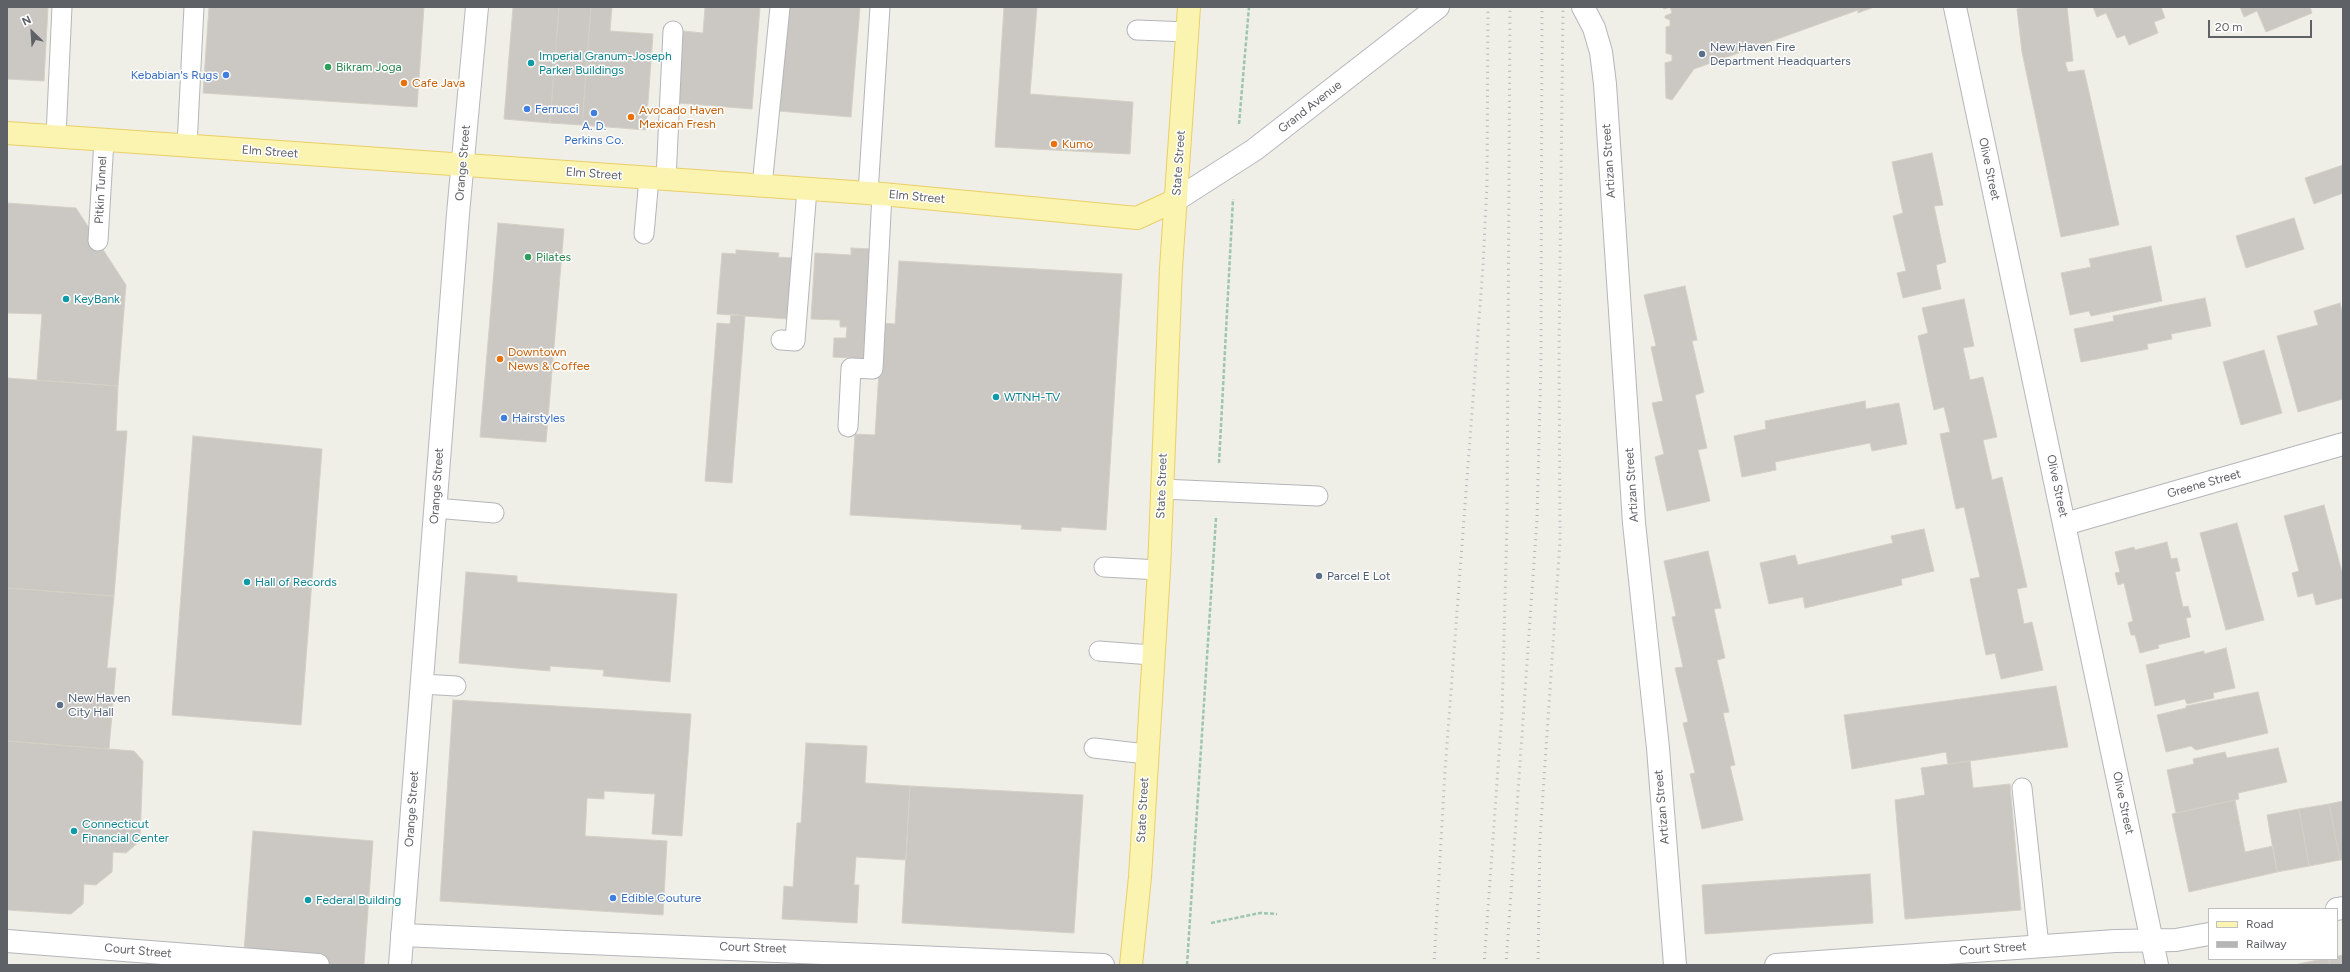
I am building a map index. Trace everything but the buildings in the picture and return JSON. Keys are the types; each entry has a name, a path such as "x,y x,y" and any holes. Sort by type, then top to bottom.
{"main road":[{"name":"State Street","path":"1131,965 1140,877 1152,655 1159,570 1176,200 1189,7"},
{"name":"Elm Street","path":"7,133 807,188 1137,218 1176,200"}],"street":[{"name":"Orange Street","path":"400,965 462,164 477,7"},
{"name":"Grand Avenue","path":"1176,200 1235,163 1438,7"},
{"name":"Artizan Street","path":"1583,7 1594,28 1600,52 1605,84 1634,523 1658,748 1675,965"},
{"name":"Olive Street","path":"1955,7 2157,965"},
{"name":"Greene Street","path":"2065,524 2343,444"},
{"name":"Court Street","path":"402,934 1103,965"},
{"name":"Court Street","path":"1776,965 2039,946 2176,940 2208,934"},
{"name":"Court Street","path":"7,941 318,965"}],"lane":[{"path":"56,136 62,7"},
{"path":"187,146 194,7"},
{"path":"762,186 780,7"},
{"path":"848,427 851,368 873,369 875,194 880,7"},
{"path":"1137,30 1188,32"},
{"path":"644,234 658,178 673,31"},
{"name":"Pitkin Tunnel","path":"98,241 104,140"},
{"path":"781,340 795,341 807,188"},
{"path":"1162,489 1318,496"},
{"path":"436,508 494,513"},
{"path":"1104,567 1159,570"},
{"path":"1099,651 1152,655"},
{"path":"422,684 456,686"},
{"path":"1094,748 1146,754"},
{"path":"2022,788 2039,946"}],"path":[{"path":"1187,965 1218,491 1235,163 1249,7"},
{"path":"1211,923 1260,913 1277,914"}],"railway":[{"path":"1434,965 1445,771 1483,266 1487,183 1488,7"},
{"path":"1484,965 1502,712 1507,524 1510,7"},
{"path":"1506,965 1537,519 1541,364 1542,7"},
{"path":"1538,965 1540,838 1560,541 1559,352 1563,7"}],"place":[{"name":"New Haven Fire Department Headquarters","path":"1702,54"},
{"name":"Imperial Granum-Joseph Parker Buildings","path":"531,63"},
{"name":"Bikram Joga","path":"328,67"},
{"name":"Kebabian's Rugs","path":"226,75"},
{"name":"Cafe Java","path":"404,83"},
{"name":"Ferrucci","path":"527,109"},
{"name":"A. D. Perkins Co.","path":"594,113"},
{"name":"Avocado Haven Mexican Fresh","path":"631,117"},
{"name":"Kumo","path":"1054,144"},
{"name":"Pilates","path":"528,257"},
{"name":"KeyBank","path":"66,299"},
{"name":"Downtown News & Coffee","path":"500,359"},
{"name":"WTNH-TV","path":"996,397"},
{"name":"Hairstyles","path":"504,418"},
{"name":"Parcel E Lot","path":"1319,576"},
{"name":"Hall of Records","path":"247,582"},
{"name":"New Haven City Hall","path":"60,705"},
{"name":"Connecticut Financial Center","path":"74,831"},
{"name":"Edible Couture","path":"613,898"},
{"name":"Federal Building","path":"308,900"}]}
